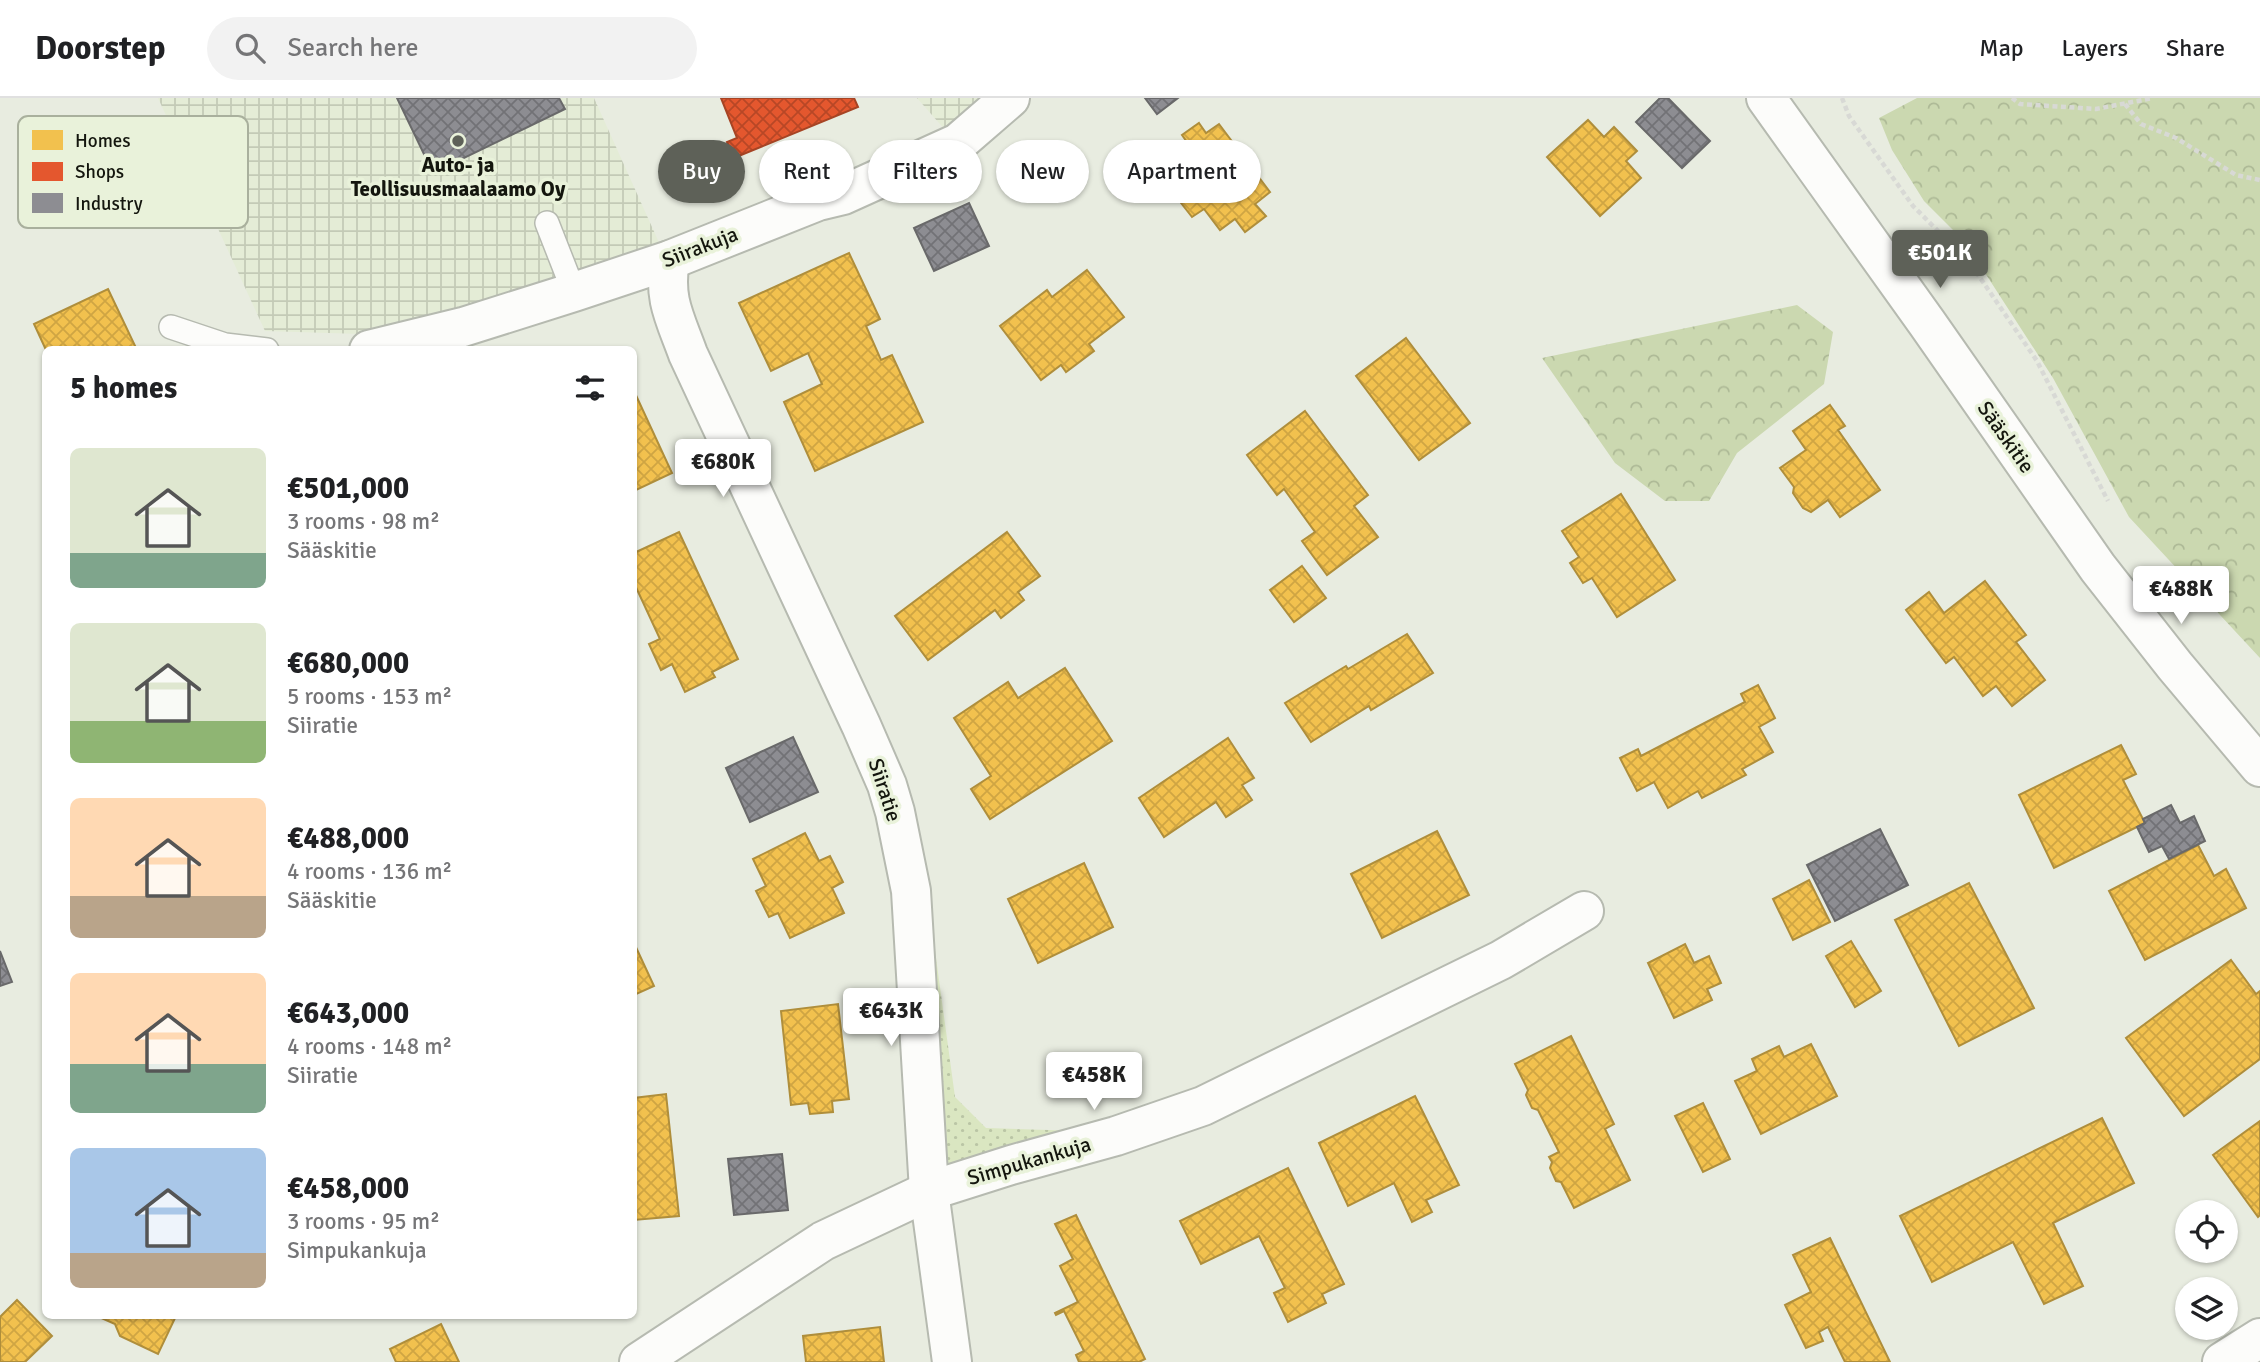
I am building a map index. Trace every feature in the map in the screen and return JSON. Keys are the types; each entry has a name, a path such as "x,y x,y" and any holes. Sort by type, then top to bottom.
{"street":[{"name":"Siirakuja","path":"395,346 463,327 670,260 818,201 843,195 958,143 1010,98"},
{"name":"Sääskitie","path":"1776,101 2098,568 2175,666 2260,767"},
{"name":"Siiratie","path":"670,260 666,280 668,301 688,354 857,715 887,785 895,812 911,891 929,1191 952,1362"},
{"name":"Simpukankuja","path":"639,1362 823,1241 929,1191 1116,1136 1203,1106 1502,960 1584,911"},
{"path":"2222,1362 2260,1339"}],"lane":[{"path":"547,223 574,292"},
{"path":"171,327 220,346"}],"path":[{"path":"1842,98 1849,116 1913,206 1970,264 2036,361 2111,507"},
{"path":"2012,98 2020,104 2096,109 2150,99"},
{"path":"2125,104 2141,124 2176,138 2236,174 2260,180"}],"shaded area":[{"path":"158,98 594,98 661,247 505,296 360,334 265,331 218,228 248,228 248,116 166,116"},
{"path":"917,98 979,98 946,131"}],"green space":[{"path":"1917,98 2260,98 2260,658 2129,517 2053,378 1965,242 1924,201 1892,150 1879,118"},
{"path":"1797,305 1833,332 1824,384 1737,453 1709,501 1665,501 1615,463 1542,358"},
{"path":"918,826 955,1097 986,1128 1081,1131 929,1191 911,891"}],"building: Homes":[{"path":"1588,120 1604,137 1614,127 1637,151 1626,161 1641,178 1600,216 1547,157"},
{"path":"1199,123 1206,133 1219,124 1231,140 1186,140 1182,135"},
{"path":"1261,180 1270,192 1261,199"},
{"path":"1181,203 1256,203 1266,216 1245,232 1235,219 1220,230 1204,209 1192,217"},
{"path":"849,253 880,319 866,326 881,360 892,355 923,422 815,471 784,402 822,384 808,353 771,371 739,303"},
{"path":"1087,270 1124,317 1089,344 1094,351 1066,372 1061,365 1041,380 1000,326 1047,290 1052,297"},
{"path":"108,289 135,346 44,346 34,324"},
{"path":"1406,338 1470,423 1419,460 1356,376"},
{"path":"637,397 672,473 637,490"},
{"path":"1830,405 1845,426 1838,430 1880,490 1840,517 1828,500 1811,512 1803,508 1793,493 1794,487 1780,468 1806,450 1793,431"},
{"path":"1305,411 1368,495 1354,506 1378,537 1327,575 1302,541 1315,532 1284,489 1277,495 1247,455"},
{"path":"1621,494 1675,580 1617,617 1592,578 1583,583 1570,563 1579,557 1562,531"},
{"path":"679,532 738,659 712,672 715,677 685,692 672,664 661,670 649,644 660,639 637,589 637,552"},
{"path":"1007,532 1040,576 1018,592 1024,600 1001,618 995,610 928,660 895,616"},
{"path":"1302,566 1326,598 1294,622 1270,590"},
{"path":"1985,581 2026,635 2016,642 2045,680 2012,706 1996,686 1983,696 1954,657 1946,663 1906,610 1929,592 1944,613"},
{"path":"1407,634 1433,673 1371,710 1369,706 1311,742 1285,703 1346,666 1348,669"},
{"path":"1065,668 1112,741 990,819 971,789 991,776 954,718 1008,682 1018,698"},
{"path":"1758,685 1775,718 1759,727 1773,752 1742,769 1746,775 1702,798 1698,791 1668,808 1654,782 1637,791 1620,758 1638,749 1641,756 1745,702 1741,694"},
{"path":"1228,738 1254,778 1242,785 1252,800 1226,817 1216,802 1164,837 1139,798"},
{"path":"2121,745 2136,774 2123,780 2145,823 2054,868 2019,795"},
{"path":"1437,831 1469,895 1382,938 1351,874"},
{"path":"805,833 819,861 830,856 843,882 832,888 844,913 790,938 778,913 769,917 756,891 766,886 753,859"},
{"path":"2198,845 2214,876 2226,869 2246,908 2145,960 2109,891"},
{"path":"1084,863 1113,927 1038,963 1008,899"},
{"path":"1809,880 1830,922 1793,940 1773,899"},
{"path":"1969,883 2034,1008 1959,1046 1895,920"},
{"path":"1851,941 1881,991 1855,1007 1826,956"},
{"path":"1685,944 1694,963 1709,956 1721,983 1707,989 1712,1000 1674,1018 1648,963"},
{"path":"637,949 654,986 637,994"},
{"path":"2231,960 2256,994 2260,991 2260,1059 2184,1116 2126,1038"},
{"path":"838,1004 849,1099 832,1101 833,1112 810,1114 808,1103 791,1105 781,1011"},
{"path":"1571,1036 1614,1124 1605,1129 1630,1180 1574,1208 1561,1182 1556,1181 1550,1168 1552,1162 1549,1157 1559,1152 1538,1110 1532,1108 1526,1095 1528,1090 1515,1064"},
{"path":"1811,1044 1837,1096 1761,1134 1735,1081 1757,1071 1752,1059 1779,1046 1784,1057"},
{"path":"666,1094 679,1216 637,1220 637,1098"},
{"path":"1415,1096 1459,1185 1426,1200 1432,1212 1412,1222 1394,1183 1348,1206 1319,1143"},
{"path":"1703,1103 1730,1159 1703,1172 1675,1116"},
{"path":"2102,1118 2134,1183 2053,1223 2083,1286 2044,1304 2013,1242 1932,1282 1900,1216"},
{"path":"2260,1121 2260,1215 2258,1217 2213,1155"},
{"path":"1288,1168 1344,1284 1322,1294 1326,1303 1288,1322 1274,1293 1285,1288 1259,1236 1201,1264 1180,1221"},
{"path":"1076,1215 1145,1359 1139,1362 1079,1362 1076,1355 1084,1351 1064,1311 1056,1315 1055,1313 1078,1302 1060,1266 1073,1259 1055,1224"},
{"path":"1830,1238 1890,1362 1845,1362 1828,1327 1819,1332 1823,1341 1806,1348 1785,1305 1811,1292 1793,1255"},
{"path":"17,1300 52,1336 25,1362 0,1362 0,1317"},
{"path":"104,1319 175,1319 158,1354 120,1336 115,1324"},
{"path":"441,1324 459,1362 396,1362 390,1349"},
{"path":"880,1327 884,1362 806,1362 803,1336"}],"building: Shops":[{"path":"721,98 854,98 858,107 778,140 759,140 759,148 745,153 745,140 732,140 737,138"}],"building: Industry":[{"name":"Auto- ja Teollisuusmaalaamo Oy","path":"397,98 559,98 565,109 433,173"},
{"path":"1145,98 1178,98 1157,114"},
{"path":"1660,98 1668,98 1710,141 1682,168 1636,122"},
{"path":"969,203 989,246 934,271 914,228"},
{"path":"793,737 818,792 750,822 726,768"},
{"path":"2171,805 2180,823 2194,816 2205,841 2169,859 2162,846 2149,852 2137,827 2145,823 2143,819"},
{"path":"1880,829 1908,885 1835,921 1807,865"},
{"path":"0,951 12,982 0,986"},
{"path":"782,1154 788,1210 734,1215 728,1159"}],"place":[{"name":"Auto- ja Teollisuusmaalaamo Oy","path":"458,141"}]}
